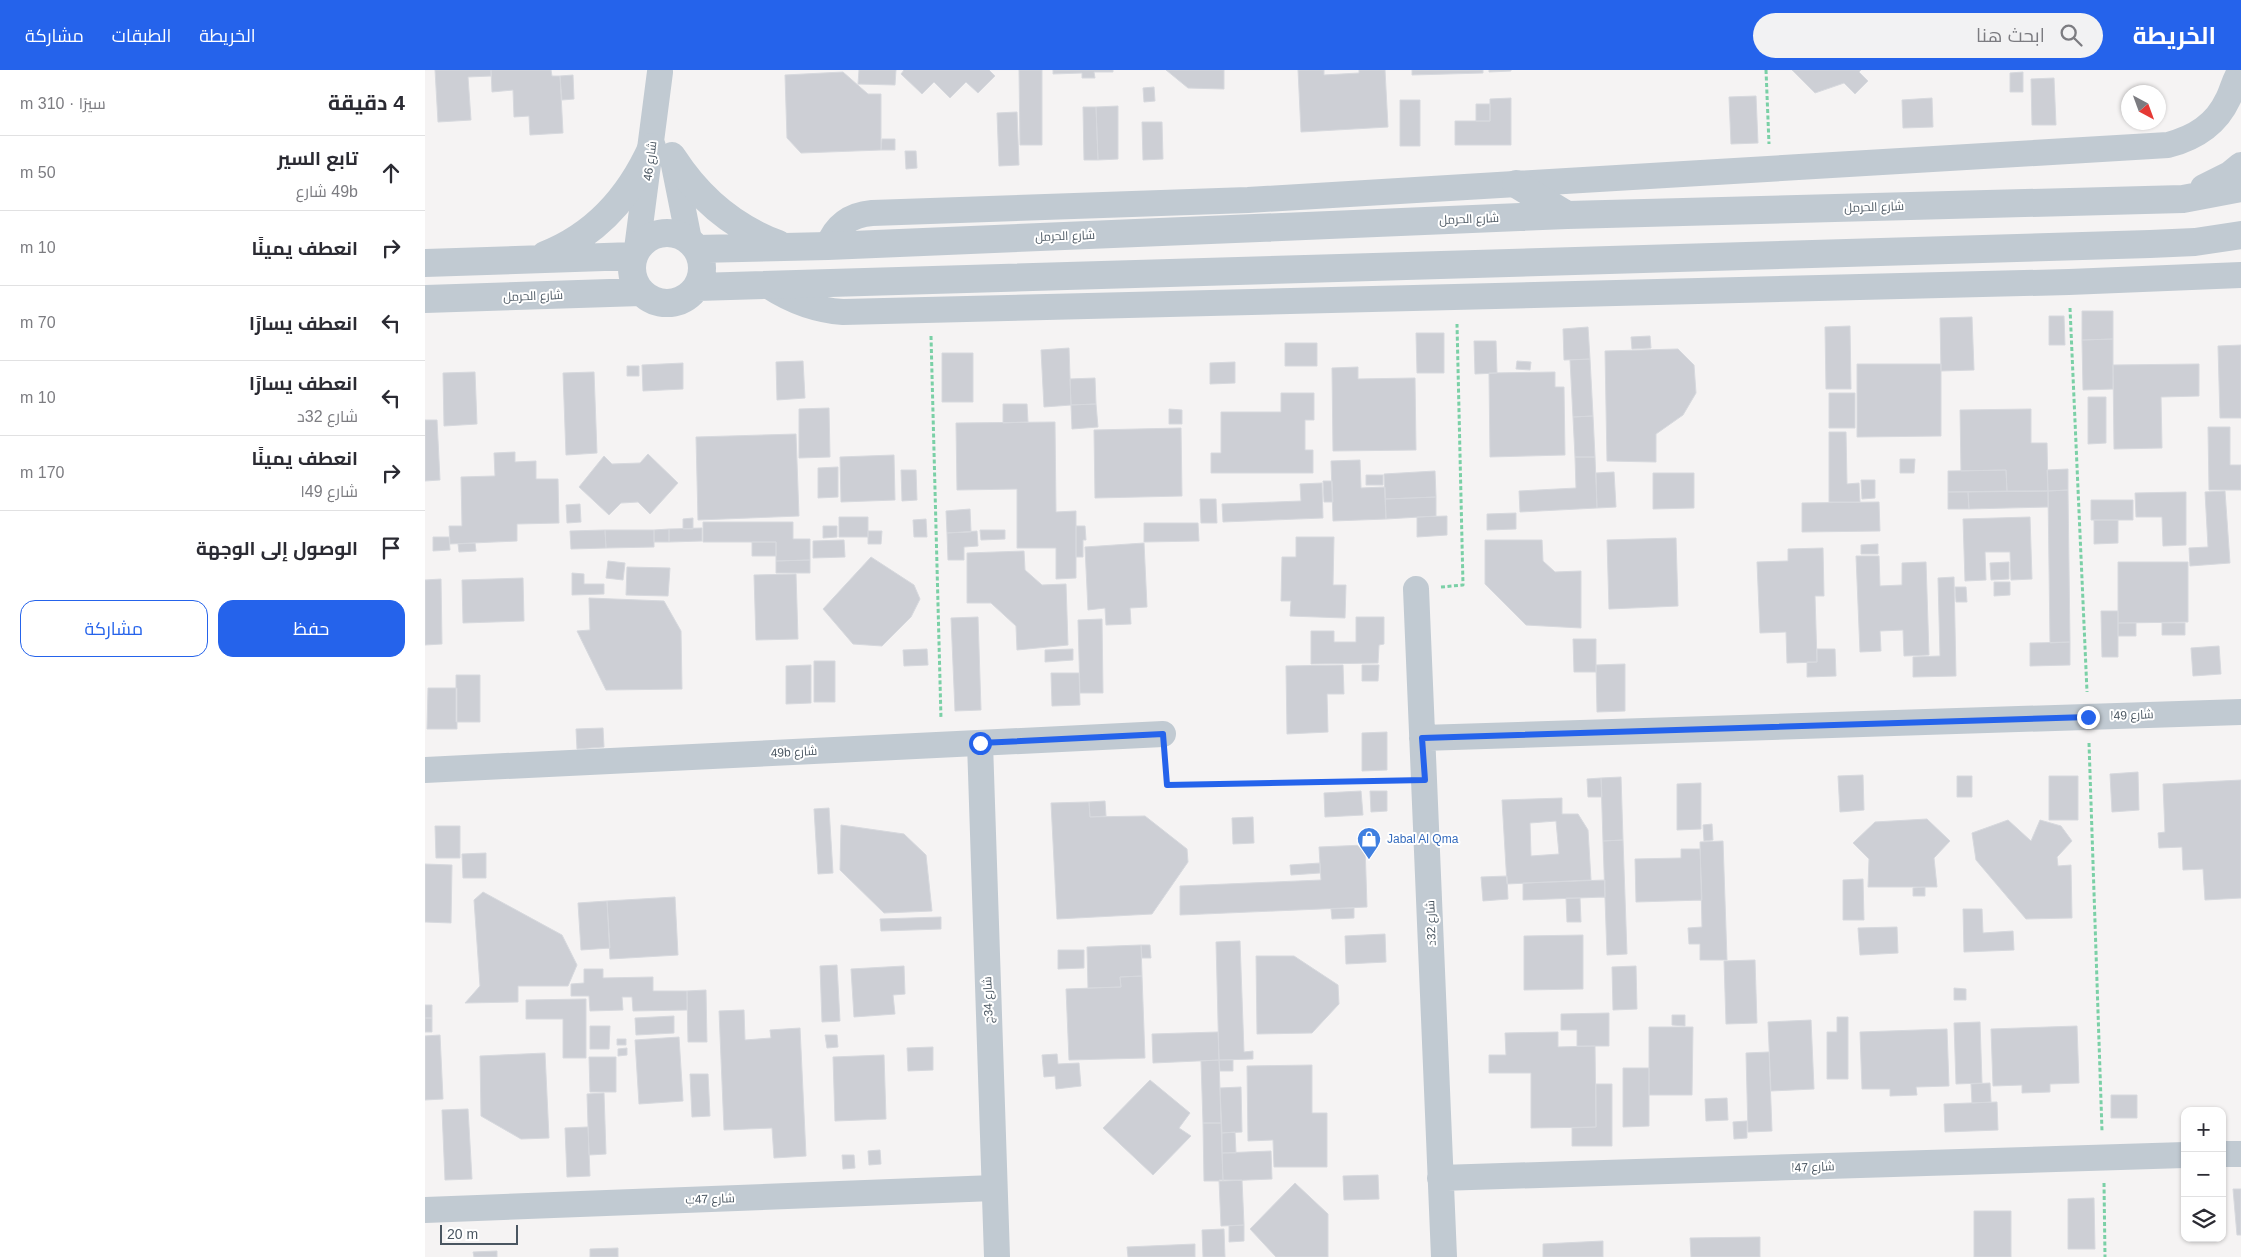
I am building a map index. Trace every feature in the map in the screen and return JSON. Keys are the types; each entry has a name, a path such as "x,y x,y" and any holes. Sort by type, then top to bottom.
{"street":[{"path":"828,246 837,229 844,222 852,217 872,212 1247,200 2168,145 2184,141 2199,134 2212,124 2222,111 2230,96 2234,80 2241,70"},
{"name":"شارع 46","path":"659,71 662,152 693,244"},
{"path":"533,259 556,251 577,239 608,214 662,152 720,212 754,234 784,247"},
{"name":"شارع 46","path":"636,253 662,152"},
{"path":"2183,199 2229,175 2241,166"},
{"path":"1516,184 1567,215"},
{"name":"شارع الحرمل","path":"693,244 784,247 828,246 1567,215 2183,199 2241,188"},
{"path":"657,234 675,234 693,244 703,268 697,287 684,299 666,304 649,298 641,292 632,272 636,253 649,238 657,234"},
{"path":"697,287 2150,244 2195,242 2241,235"},
{"path":"425,263 636,253"},
{"path":"767,285 795,302 827,311 2069,282 2241,275"},
{"name":"شارع الحرمل","path":"425,299 641,292"},
{"name":"شارع 32د","path":"1416,589 1444,1257"},
{"name":"شارع 49ا","path":"1422,738 2241,712"},
{"name":"49b شارع","path":"425,770 1163,734"},
{"name":"شارع 34ج","path":"980,743 997,1257"},
{"path":"2226,1154 2241,1154"},
{"name":"شارع 47ا","path":"1440,1178 2181,1156"},
{"name":"شارع 47ب","path":"425,1210 995,1188"}],"path":[{"path":"1766,70 1770,169"},
{"path":"2069,282 2088,717 2105,1257"},
{"path":"1416,589 1463,585 1456,297"},
{"path":"931,310 941,745"},
{"path":"1163,734 1167,785 1425,780"}],"building":[{"path":"435,70 491,70 491,76 468,77 471,120 438,122"},
{"path":"491,70 551,70 552,76 560,76 563,133 530,135 529,116 514,117 513,90 492,92"},
{"path":"859,70 896,70 895,85 858,84"},
{"path":"904,70 989,70 995,76 978,93 966,82 950,98 934,82 922,94 901,74"},
{"path":"1019,70 1042,70 1042,145 1020,145"},
{"path":"1053,70 1113,70 1113,72 1094,72 1095,78 1082,78 1082,73 1053,74"},
{"path":"1166,70 1224,70 1224,89 1188,88"},
{"path":"1298,70 1324,70 1324,75 1359,73 1359,70 1385,70 1388,127 1301,132"},
{"path":"1412,70 1483,70 1483,73 1412,75"},
{"path":"1489,70 1511,70 1511,71 1489,72"},
{"path":"1792,70 1861,70 1859,72 1868,81 1855,94 1844,83 1815,93"},
{"path":"843,72 868,94 881,94 881,150 801,153 787,138 785,75"},
{"path":"2023,72 2023,92 2010,92 2010,73"},
{"path":"573,75 574,99 562,100 560,76"},
{"path":"2054,78 2056,125 2032,125 2031,79"},
{"path":"1154,87 1155,101 1144,102 1143,88"},
{"path":"1756,96 1758,143 1731,144 1729,97"},
{"path":"1511,98 1511,145 1455,145 1455,121 1490,121 1490,99"},
{"path":"1932,98 1933,127 1903,128 1902,100"},
{"path":"1400,100 1420,100 1420,146 1400,146"},
{"path":"1476,104 1490,104 1490,121 1476,121"},
{"path":"1118,106 1118,159 1098,160 1096,107"},
{"path":"1083,107 1096,107 1098,160 1084,160"},
{"path":"1017,112 1019,165 999,166 997,113"},
{"path":"1142,122 1162,122 1163,159 1143,160"},
{"path":"882,139 895,139 895,150 881,150"},
{"path":"905,151 916,151 917,168 906,169"},
{"path":"2082,311 2113,311 2113,339 2082,340"},
{"path":"2049,316 2064,316 2065,345 2049,345"},
{"path":"1972,317 1974,370 1941,371 1940,318"},
{"path":"1850,326 1851,389 1826,389 1825,327"},
{"path":"1588,327 1590,359 1564,360 1563,329"},
{"path":"1416,333 1444,333 1444,373 1417,373"},
{"path":"1650,336 1651,348 1632,349 1631,337"},
{"path":"2113,339 2113,389 2083,390 2082,340"},
{"path":"1474,341 1496,341 1497,373 1475,374"},
{"path":"1285,343 1317,343 1317,366 1285,366"},
{"path":"2241,345 2241,418 2220,418 2218,346"},
{"path":"1069,348 1071,405 1044,407 1041,350"},
{"path":"1678,349 1694,365 1696,393 1683,415 1656,434 1656,462 1607,461 1605,351"},
{"path":"942,353 973,353 973,402 942,402"},
{"path":"1590,359 1593,416 1573,417 1570,360"},
{"path":"803,361 805,398 777,400 776,362"},
{"path":"1517,361 1531,362 1530,370 1516,369"},
{"path":"1235,362 1235,383 1210,384 1210,363"},
{"path":"683,363 683,389 643,391 642,365"},
{"path":"1857,364 1941,364 1941,436 1857,437"},
{"path":"2199,364 2199,396 2161,397 2162,448 2114,449 2113,365"},
{"path":"627,366 639,366 639,376 627,376"},
{"path":"1358,367 1358,379 1415,378 1416,450 1333,451 1332,368"},
{"path":"475,372 477,424 444,426 443,373"},
{"path":"594,372 597,453 566,455 563,373"},
{"path":"1555,372 1555,387 1564,387 1565,455 1490,457 1489,373"},
{"path":"1095,378 1096,404 1071,405 1070,379"},
{"path":"1281,393 1314,393 1314,420 1305,420 1305,450 1313,450 1313,473 1211,473 1211,453 1221,453 1221,412 1281,412"},
{"path":"1829,393 1855,393 1855,428 1829,428"},
{"path":"2088,397 2106,397 2106,443 2088,444"},
{"path":"1003,404 1027,404 1028,422 1003,423"},
{"path":"1096,404 1098,427 1072,429 1071,405"},
{"path":"829,408 830,457 799,458 799,409"},
{"path":"1169,409 1182,410 1182,424 1169,424"},
{"path":"2031,409 2031,443 2047,443 2048,491 2007,491 2006,470 1961,471 1960,410"},
{"path":"1593,416 1595,457 1575,457 1573,417"},
{"path":"425,420 437,420 440,480 425,481"},
{"path":"1055,422 1056,512 1076,511 1076,578 1056,579 1056,548 1017,548 1017,489 957,490 956,423"},
{"path":"2208,427 2230,427 2230,465 2241,465 2241,490 2209,490"},
{"path":"1181,428 1182,496 1095,498 1094,430"},
{"path":"1829,432 1846,432 1847,484 1859,483 1860,502 1829,502"},
{"path":"796,434 799,516 698,520 696,437"},
{"path":"515,452 515,462 536,461 536,479 558,479 559,523 517,524 517,541 450,544 449,526 462,526 461,477 495,476 494,453"},
{"path":"648,454 678,483 650,514 638,502 621,503 609,515 579,487 604,456 612,464 640,463"},
{"path":"894,455 895,500 841,502 840,457"},
{"path":"1575,457 1595,457 1597,508 1520,512 1519,491 1576,488"},
{"path":"1900,459 1915,459 1914,473 1900,473"},
{"path":"1360,460 1361,488 1385,487 1386,519 1333,521 1331,461"},
{"path":"838,467 838,497 818,498 818,468"},
{"path":"2068,469 2068,490 2048,491 2047,470"},
{"path":"901,470 916,470 917,500 902,501"},
{"path":"2006,470 2007,491 1948,492 1948,471"},
{"path":"1435,471 1436,497 1385,499 1384,474"},
{"path":"1614,472 1616,507 1597,508 1596,473"},
{"path":"1653,473 1694,473 1694,508 1653,509"},
{"path":"1366,475 1383,475 1383,485 1366,485"},
{"path":"1861,480 1875,480 1875,498 1862,499"},
{"path":"1323,481 1332,481 1333,502 1324,502"},
{"path":"1322,483 1323,518 1223,522 1222,504 1301,501 1300,484"},
{"path":"2068,490 2070,642 2050,643 2048,491"},
{"path":"2048,491 2048,507 1969,509 1968,492"},
{"path":"2225,491 2230,563 2190,566 2189,548 2208,547 2205,492"},
{"path":"1948,492 1968,492 1969,509 1948,509"},
{"path":"2186,492 2186,545 2163,546 2162,517 2136,517 2135,493"},
{"path":"1436,497 1436,516 1386,519 1385,499"},
{"path":"1200,499 1216,499 1217,523 1201,523"},
{"path":"2091,500 2133,500 2133,520 2091,520"},
{"path":"1879,502 1880,531 1802,532 1802,503"},
{"path":"580,504 581,522 567,523 566,505"},
{"path":"970,509 971,532 947,533 946,511"},
{"path":"1516,513 1516,529 1487,530 1487,514"},
{"path":"1447,516 1447,535 1417,537 1417,517"},
{"path":"839,517 868,517 868,537 839,537"},
{"path":"2030,517 2032,579 2011,580 2010,552 1985,552 1986,580 1965,581 1963,519"},
{"path":"693,518 693,529 683,529 683,519"},
{"path":"926,519 927,537 914,537 913,520"},
{"path":"2094,520 2118,520 2118,543 2094,544"},
{"path":"703,522 793,522 793,539 810,539 810,560 776,561 776,542 703,542"},
{"path":"1144,523 1198,523 1199,541 1144,542"},
{"path":"823,526 837,526 837,537 823,538"},
{"path":"1076,526 1085,526 1086,540 1083,540 1083,557 1076,557"},
{"path":"702,528 702,541 669,542 669,529"},
{"path":"669,529 669,542 654,542 654,530"},
{"path":"605,530 606,548 571,549 570,531"},
{"path":"605,530 654,530 654,547 606,548"},
{"path":"980,530 1005,530 1005,539 981,540"},
{"path":"868,531 882,531 881,544 868,544"},
{"path":"977,531 978,546 964,547 964,560 948,560 947,533"},
{"path":"433,537 449,537 450,550 433,551"},
{"path":"1296,537 1334,537 1333,585 1346,585 1345,618 1290,616 1291,601 1281,601 1282,557 1296,557"},
{"path":"1676,538 1678,606 1609,609 1607,540"},
{"path":"844,540 845,557 813,558 813,541"},
{"path":"1485,540 1542,540 1543,561 1555,572 1581,571 1581,628 1526,625 1485,584"},
{"path":"752,542 776,542 776,556 752,556"},
{"path":"475,543 476,551 459,552 458,544"},
{"path":"1144,543 1147,607 1130,608 1131,624 1106,625 1105,608 1088,610 1085,547"},
{"path":"1878,544 1878,554 1861,554 1861,545"},
{"path":"1823,548 1824,596 1815,596 1817,662 1787,663 1786,632 1760,633 1757,562 1788,561 1788,549"},
{"path":"1024,551 1025,570 1042,585 1066,584 1068,645 1017,650 1016,626 991,603 967,603 967,553"},
{"path":"1856,556 1879,556 1880,586 1902,585 1902,563 1926,562 1929,655 1904,656 1903,630 1880,631 1881,651 1860,652"},
{"path":"871,557 914,585 920,599 911,617 882,646 853,644 823,609"},
{"path":"810,560 810,573 776,573 776,561"},
{"path":"608,561 625,563 623,580 606,578"},
{"path":"2009,562 2009,579 1991,580 1990,563"},
{"path":"2118,562 2188,562 2188,622 2118,623"},
{"path":"627,567 670,568 668,596 626,595"},
{"path":"572,573 584,574 584,584 604,584 604,594 572,595"},
{"path":"796,574 798,639 756,640 754,575"},
{"path":"1954,577 1956,676 1913,677 1913,657 1940,656 1938,578"},
{"path":"523,578 524,621 463,623 462,580"},
{"path":"441,579 442,644 425,645 425,580"},
{"path":"1994,582 2010,582 2010,595 1994,596"},
{"path":"1955,587 1966,587 1967,602 1956,602"},
{"path":"589,598 664,601 681,631 682,689 606,690 577,631 590,630"},
{"path":"2101,611 2118,611 2118,657 2102,657"},
{"path":"978,617 981,710 955,711 951,618"},
{"path":"1356,617 1384,617 1384,644 1379,645 1378,663 1311,664 1311,631 1334,631 1334,642 1356,642"},
{"path":"1102,619 1103,693 1080,693 1078,620"},
{"path":"2118,623 2136,623 2136,636 2118,636"},
{"path":"2162,623 2185,623 2185,635 2162,635"},
{"path":"1573,639 1596,639 1596,672 1574,672"},
{"path":"2070,642 2070,665 2030,666 2030,643"},
{"path":"2219,646 2221,674 2193,676 2191,648"},
{"path":"927,649 928,665 904,666 903,650"},
{"path":"1073,649 1073,660 1045,662 1045,650"},
{"path":"1817,649 1835,649 1836,676 1807,677 1807,662 1817,662"},
{"path":"814,661 835,661 835,702 814,702"},
{"path":"1625,664 1625,711 1597,712 1596,665"},
{"path":"811,665 811,703 786,704 786,666"},
{"path":"1343,665 1344,694 1327,694 1328,732 1287,734 1286,666"},
{"path":"1362,665 1379,665 1378,681 1362,681"},
{"path":"1051,673 1079,673 1080,705 1052,706"},
{"path":"456,675 480,675 480,722 456,722"},
{"path":"428,688 457,688 457,729 427,729"},
{"path":"603,728 604,747 577,749 576,729"},
{"path":"1387,732 1387,770 1362,771 1362,733"},
{"path":"2138,772 2139,810 2112,812 2110,774"},
{"path":"1863,775 1864,810 1840,812 1838,776"},
{"path":"1957,776 1972,776 1972,797 1957,797"},
{"path":"2049,776 2078,776 2078,820 2049,820"},
{"path":"1621,777 1623,840 1603,841 1601,778"},
{"path":"1601,778 1602,797 1588,797 1587,779"},
{"path":"2241,780 2241,898 2205,900 2203,869 2183,870 2182,847 2159,848 2158,833 2165,832 2163,784"},
{"path":"1701,783 1701,829 1677,830 1677,784"},
{"path":"1361,791 1363,815 1325,817 1324,793"},
{"path":"1370,791 1387,791 1387,811 1371,812"},
{"path":"1562,798 1562,814 1578,814 1588,830 1591,880 1507,884 1502,800","holes":["1556,821 1559,854 1531,856 1530,823"]},
{"path":"1105,801 1106,816 1090,817 1089,802"},
{"path":"1089,802 1090,817 1145,816 1187,849 1188,862 1152,914 1057,919 1051,803"},
{"path":"829,808 833,873 818,874 814,809"},
{"path":"1253,817 1254,843 1233,844 1232,818"},
{"path":"1927,819 1950,841 1934,858 1937,887 1868,887 1869,859 1853,843 1875,822"},
{"path":"2008,820 2031,841 2040,820 2061,826 2072,841 2057,857 2058,866 2071,865 2072,918 2026,919 1976,860 1972,833"},
{"path":"1712,824 1713,840 1704,841 1703,825"},
{"path":"841,825 904,834 926,855 932,911 884,913 840,870"},
{"path":"435,826 460,826 460,858 436,858"},
{"path":"1623,840 1627,954 1607,955 1603,841"},
{"path":"1723,841 1727,960 1700,960 1700,944 1689,944 1688,928 1702,927 1700,842"},
{"path":"1365,845 1367,907 1180,915 1180,886 1321,880 1319,847"},
{"path":"1681,849 1700,849 1702,900 1636,902 1635,859 1681,858"},
{"path":"486,853 486,878 463,878 462,854"},
{"path":"1320,863 1320,873 1291,875 1290,865"},
{"path":"425,864 452,865 451,923 425,922"},
{"path":"1507,876 1508,899 1483,901 1481,877"},
{"path":"1863,879 1864,920 1843,920 1843,880"},
{"path":"1605,880 1605,897 1523,900 1523,883"},
{"path":"1925,887 1925,896 1913,896 1913,888"},
{"path":"483,892 562,935 577,965 568,986 518,986 518,1002 465,1003 480,986 474,900"},
{"path":"675,897 678,955 610,959 607,901"},
{"path":"1566,898 1580,898 1581,922 1567,922"},
{"path":"607,901 610,948 581,950 578,903"},
{"path":"1354,908 1354,918 1332,919 1331,909"},
{"path":"1963,909 1982,909 1983,933 2013,931 2014,950 1964,952"},
{"path":"941,917 941,929 881,931 880,919"},
{"path":"1897,927 1898,953 1860,955 1858,928"},
{"path":"1385,934 1386,962 1346,964 1345,936"},
{"path":"1583,935 1583,989 1524,990 1524,936"},
{"path":"1240,941 1244,1052 1253,1051 1253,1059 1219,1060 1216,942"},
{"path":"1141,945 1142,976 1120,977 1121,987 1088,988 1087,947"},
{"path":"1141,945 1150,945 1151,958 1142,958"},
{"path":"1058,950 1084,950 1084,968 1058,969"},
{"path":"1256,956 1294,956 1338,985 1339,1004 1312,1033 1257,1034"},
{"path":"1755,960 1757,1023 1726,1024 1724,961"},
{"path":"837,965 840,1021 822,1022 820,966"},
{"path":"904,966 905,994 893,995 895,1014 854,1017 851,969"},
{"path":"1636,966 1637,1009 1613,1010 1612,967"},
{"path":"584,969 603,969 603,978 653,977 653,991 687,991 687,1010 633,1011 632,997 622,997 623,1010 590,1011 589,996 571,996 571,984 584,983"},
{"path":"1142,976 1145,1058 1069,1060 1066,989 1121,987 1120,977"},
{"path":"1954,988 1966,989 1966,1000 1954,1000"},
{"path":"706,990 707,1042 688,1042 687,991"},
{"path":"586,999 586,1058 563,1058 563,1019 526,1019 526,1000"},
{"path":"425,1005 432,1005 432,1018 425,1018"},
{"path":"744,1010 745,1040 771,1038 770,1030 800,1028 806,1156 774,1158 772,1128 724,1130 719,1011"},
{"path":"1609,1013 1609,1046 1577,1046 1577,1030 1561,1030 1561,1014"},
{"path":"1672,1015 1685,1015 1685,1026 1672,1025"},
{"path":"674,1016 674,1033 636,1035 635,1018"},
{"path":"1837,1017 1848,1017 1848,1079 1827,1079 1827,1032 1837,1032"},
{"path":"425,1018 432,1018 432,1032 425,1032"},
{"path":"1811,1020 1814,1089 1771,1091 1768,1022"},
{"path":"1980,1022 1982,1083 1956,1084 1954,1023"},
{"path":"590,1026 610,1026 609,1049 590,1049"},
{"path":"2077,1026 2079,1083 2050,1084 2050,1092 2022,1093 2022,1085 1993,1086 1991,1029"},
{"path":"1649,1027 1693,1027 1692,1095 1649,1095"},
{"path":"1947,1029 1949,1086 1916,1087 1917,1095 1890,1096 1890,1089 1862,1089 1860,1032"},
{"path":"1218,1032 1219,1060 1153,1063 1152,1034"},
{"path":"1558,1032 1558,1047 1595,1046 1596,1127 1531,1128 1531,1073 1489,1073 1489,1055 1506,1055 1505,1033"},
{"path":"440,1035 443,1099 425,1100 425,1036"},
{"path":"825,1035 837,1035 838,1047 827,1048"},
{"path":"679,1037 683,1101 639,1104 635,1040"},
{"path":"617,1039 626,1039 626,1045 617,1045"},
{"path":"933,1047 933,1070 908,1071 907,1048"},
{"path":"627,1048 627,1055 618,1056 618,1049"},
{"path":"1769,1052 1772,1131 1748,1132 1746,1053"},
{"path":"545,1053 549,1138 521,1139 481,1116 480,1056"},
{"path":"1057,1054 1058,1064 1079,1063 1081,1086 1056,1089 1055,1076 1044,1077 1042,1055"},
{"path":"884,1055 886,1119 835,1121 833,1057"},
{"path":"589,1057 616,1057 616,1092 590,1092"},
{"path":"1219,1060 1221,1123 1203,1123 1201,1061"},
{"path":"1219,1060 1233,1060 1233,1071 1220,1071"},
{"path":"1312,1065 1312,1113 1327,1113 1327,1167 1274,1167 1273,1140 1248,1141 1247,1066"},
{"path":"1623,1068 1649,1068 1649,1126 1623,1127"},
{"path":"690,1074 708,1074 710,1116 692,1117"},
{"path":"1150,1080 1190,1113 1179,1128 1191,1136 1153,1175 1103,1128"},
{"path":"1990,1083 1991,1102 1972,1103 1971,1084"},
{"path":"1596,1084 1612,1084 1612,1146 1572,1146 1572,1128 1596,1127"},
{"path":"1241,1087 1242,1132 1222,1133 1220,1088"},
{"path":"604,1093 606,1154 589,1155 587,1094"},
{"path":"2111,1095 2137,1095 2137,1118 2111,1118"},
{"path":"1727,1098 1728,1120 1706,1121 1705,1099"},
{"path":"1997,1102 1998,1130 1945,1132 1944,1104"},
{"path":"468,1109 472,1179 445,1180 442,1110"},
{"path":"1747,1121 1747,1138 1734,1139 1733,1122"},
{"path":"1203,1123 1221,1123 1223,1181 1204,1181"},
{"path":"588,1127 590,1176 567,1177 565,1128"},
{"path":"1235,1132 1236,1153 1222,1153 1222,1133"},
{"path":"880,1150 881,1164 869,1165 868,1151"},
{"path":"1271,1151 1272,1179 1223,1181 1222,1153"},
{"path":"842,1155 854,1155 855,1168 843,1169"},
{"path":"1378,1175 1379,1199 1344,1200 1343,1176"},
{"path":"1219,1180 1242,1180 1244,1225 1221,1226"},
{"path":"1295,1183 1328,1214 1328,1257 1276,1257 1250,1229"},
{"path":"2233,1189 2241,1189 2241,1235 2237,1235"},
{"path":"2094,1198 2095,1249 2068,1249 2068,1199"},
{"path":"1974,1211 2011,1211 2011,1257 1974,1257"},
{"path":"1244,1225 1244,1241 1229,1242 1229,1226"},
{"path":"1224,1229 1225,1257 1203,1257 1202,1230"},
{"path":"1760,1237 1760,1257 1691,1257 1690,1238"},
{"path":"1603,1241 1603,1257 1543,1257 1543,1244"},
{"path":"1195,1244 1195,1257 1128,1257 1127,1247"},
{"path":"618,1248 618,1257 590,1257 590,1249"},
{"path":"497,1251 497,1257 474,1257 473,1252"}],"place":[{"name":"Jabal Al Qma","path":"1369,860"}],"route":[{"path":"980,743 1163,734 1167,785 1425,780 1422,738 2088,717"}]}
